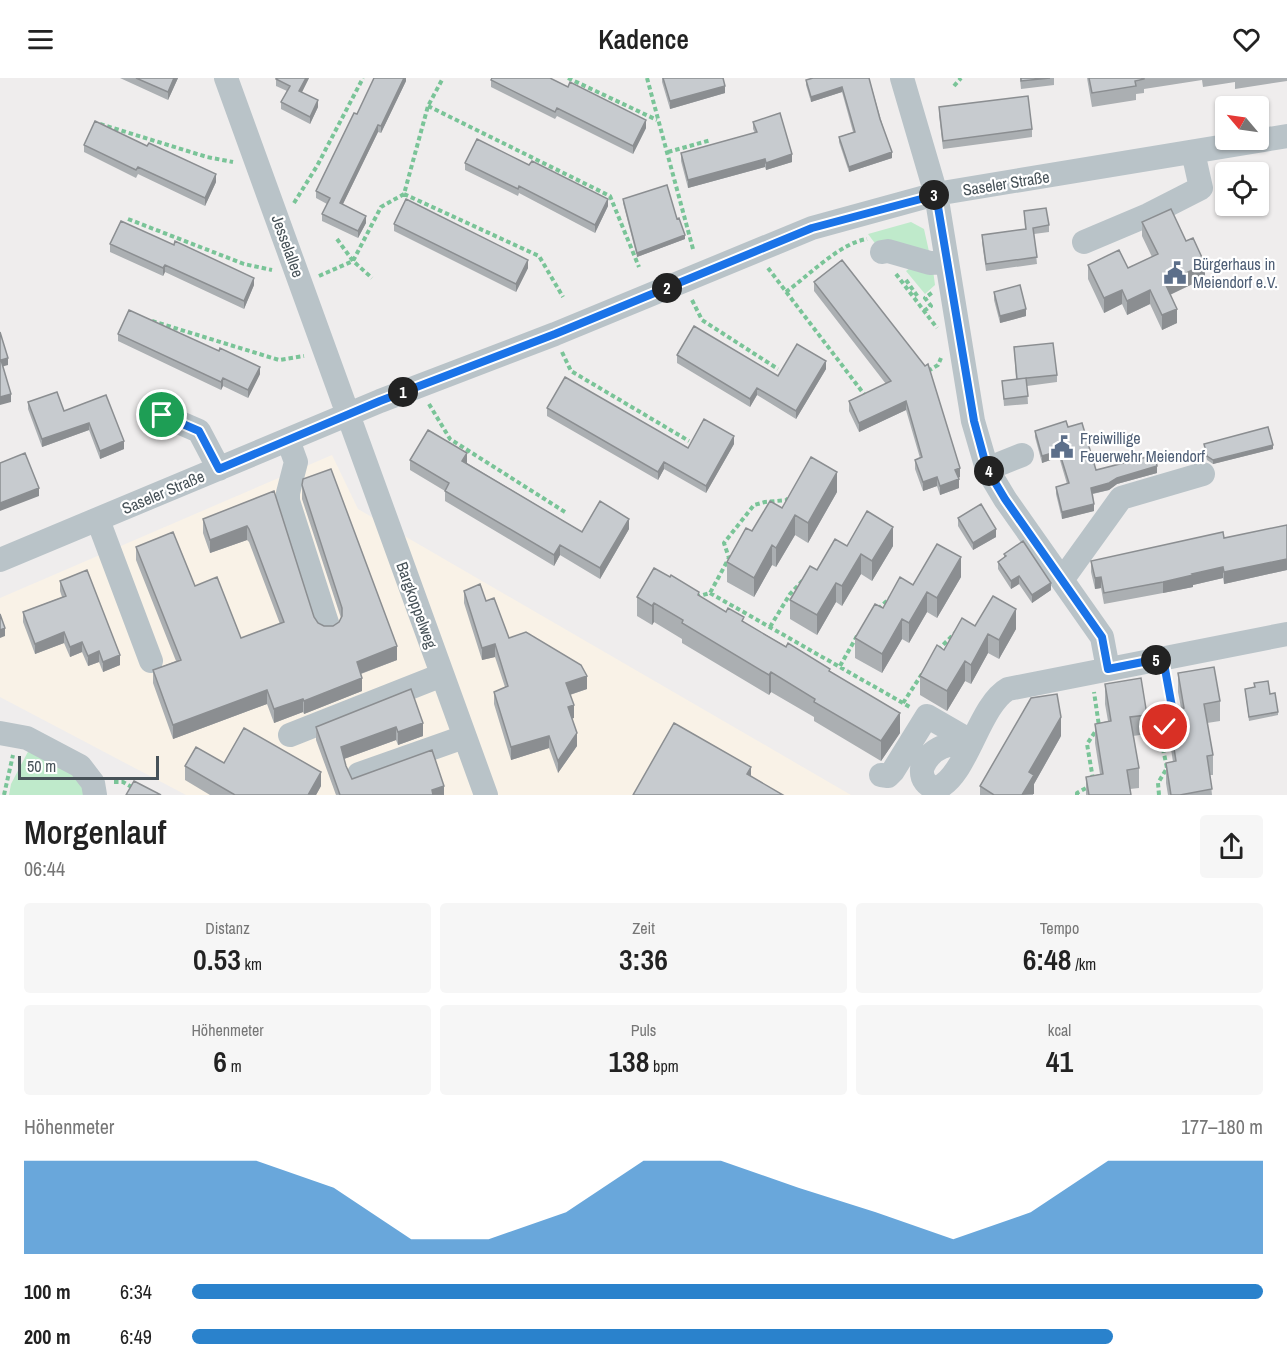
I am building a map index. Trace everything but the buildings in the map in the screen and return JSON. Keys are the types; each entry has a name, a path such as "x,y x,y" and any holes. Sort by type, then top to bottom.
{"street":[{"name":"Jesselallee","path":"226,78 348,415"},
{"path":"902,78 936,195 974,421 987,469 1005,499 1102,637 1099,671"},
{"name":"Saseler Straße","path":"0,560 348,415 463,368 555,334 812,228 936,195 1287,136"},
{"path":"1084,242 1148,215 1201,188 1193,152"},
{"path":"878,251 888,251 930,263 946,262"},
{"path":"162,415 199,431 219,469"},
{"name":"Bargkoppelweg","path":"348,415 486,795"},
{"path":"288,440 296,462 288,501 328,626"},
{"path":"987,469 1022,455"},
{"path":"1062,580 1121,498 1203,474"},
{"path":"98,520 151,661"},
{"path":"938,791 951,778 994,700 1003,691 1013,687 1287,634"},
{"path":"290,735 442,675"},
{"path":"881,775 888,776 893,771 927,716 972,742"},
{"path":"8,734 34,741 80,766 94,789"},
{"path":"359,774 464,737"}],"path":[{"path":"294,204 317,166 363,78"},
{"path":"319,276 353,261 381,207 404,194 428,106 443,78"},
{"path":"568,78 658,120"},
{"path":"647,78 693,249"},
{"path":"954,86 961,78"},
{"path":"428,106 610,196 639,267"},
{"path":"100,124 207,157 233,162"},
{"path":"668,152 711,140"},
{"path":"404,194 539,256 563,297"},
{"path":"128,219 244,264 272,270"},
{"path":"861,231 941,334"},
{"path":"337,239 353,261 372,278"},
{"path":"786,292 843,249 859,240 878,251"},
{"path":"767,267 867,399 878,394"},
{"path":"906,280 918,297 915,300"},
{"path":"691,296 702,320 778,369"},
{"path":"152,321 279,360 304,356"},
{"path":"561,349 570,371 689,441"},
{"path":"919,375 938,365 943,351"},
{"path":"429,404 450,439 565,512"},
{"path":"710,593 729,558 724,543 754,506 765,502 787,500 791,492"},
{"path":"770,627 790,594 809,574"},
{"path":"686,592 696,597 710,593 927,716"},
{"path":"876,610 892,597"},
{"path":"840,666 862,627"},
{"path":"935,654 941,645 959,630"},
{"path":"1159,795 1158,783 1167,768 1161,738 1162,732 1174,718 1163,658"},
{"path":"1077,795 1093,780 1087,744 1100,726 1099,671"},
{"path":"903,703 922,674"},
{"path":"4,795 8,734"},
{"path":"94,789 123,782 138,791"}],"shaded area":[{"path":"332,455 358,509 851,795 186,795 0,697 0,598"}],"green space":[{"path":"911,222 924,229 930,256 877,246 868,234"},
{"path":"914,265 933,270 935,285 925,294 906,271"},
{"path":"31,746 71,769 87,795 9,795 11,784"}],"place":[{"name":"Bürgerhaus in Meiendorf e.V.","path":"1175,273"},
{"name":"Freiwillige Feuerwehr Meiendorf","path":"1062,447"}],"route":[{"path":"162,415 199,431 219,469 380,401 555,334 812,228 936,195 974,421 987,469 1005,499 1102,637 1108,669 1163,658 1174,718 1165,727"}]}
